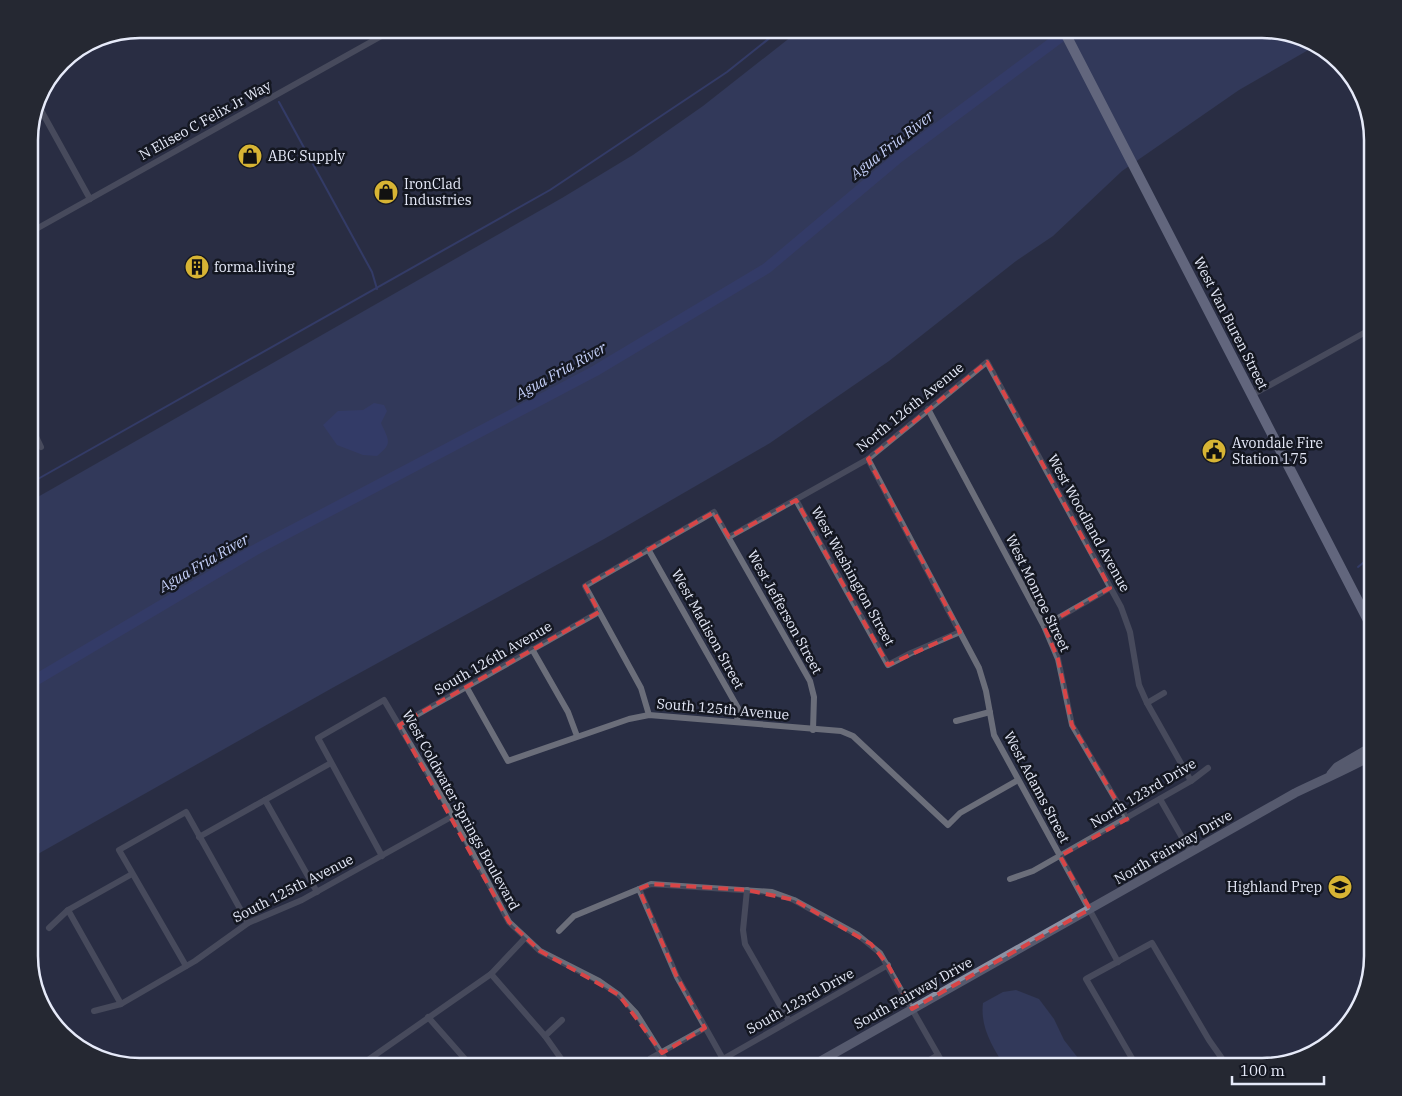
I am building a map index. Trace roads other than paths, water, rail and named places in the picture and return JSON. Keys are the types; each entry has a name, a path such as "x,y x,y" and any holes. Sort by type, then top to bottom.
{"main road":[{"name":"West Van Buren Street","path":"1068,38 1364,613"}],"street":[{"name":"N Eliseo C Felix Jr Way","path":"38,228 378,38"},
{"path":"42,111 90,199"},
{"path":"1252,395 1364,333"},
{"name":"North 126th Avenue","path":"796,500 868,459 987,362"},
{"name":"West Woodland Avenue","path":"987,362 1121,607 1130,632 1140,685 1147,703 1191,781"},
{"name":"West Monroe Street","path":"928,409 1044,626 1058,659 1072,725 1127,818"},
{"path":"38,441 41,447"},
{"name":"West Adams Street","path":"868,459 978,668 990,712 994,736 1118,962"},
{"path":"729,537 796,500"},
{"name":"West Washington Street","path":"796,500 888,665 911,652 960,632"},
{"name":"West Jefferson Street","path":"648,549 714,512 810,681 814,697 813,730"},
{"path":"648,549 585,586 641,688 649,715"},
{"name":"West Madison Street","path":"648,549 738,708 737,722"},
{"path":"1044,626 1110,588"},
{"name":"South 126th Avenue","path":"399,725 598,612"},
{"path":"532,649 568,712 577,736"},
{"name":"South 125th Avenue","path":"467,688 508,761 629,719 649,715 841,731 853,736 948,825 960,813 1018,780"},
{"path":"1147,703 1164,693"},
{"name":"West Coldwater Springs Boulevard","path":"331,763 318,738 384,700 452,816 510,922 525,938 548,955 599,981 619,994 636,1013 665,1058"},
{"path":"956,720 990,712"},
{"name":"North Fairway Drive","path":"1029,944 1331,774 1337,767 1364,751"},
{"name":"North Fairway Drive","path":"1331,774 1340,773 1364,760"},
{"path":"199,837 331,763 382,856"},
{"name":"North 123rd Drive","path":"1010,879 1033,871 1060,856 1191,781 1208,768"},
{"path":"1160,799 1191,853"},
{"path":"265,800 317,892"},
{"path":"186,966 119,850 186,812 248,923"},
{"name":"South 125th Avenue","path":"94,1012 121,1004 186,966 248,923 317,892 452,816"},
{"path":"49,928 68,910 132,874"},
{"path":"560,931 574,916 650,884 772,892 794,900 871,944 888,965 940,1058"},
{"path":"639,889 677,977 705,1028 654,1058"},
{"path":"747,890 743,930 745,944 789,1021"},
{"path":"68,910 121,1004"},
{"path":"370,1058 492,974 525,938"},
{"path":"1132,1058 1086,979 1152,943 1209,1040 1222,1058"},
{"name":"South Fairway Drive","path":"826,1058 1029,944"},
{"name":"South 123rd Drive","path":"705,1028 723,1058 888,965"},
{"path":"492,974 545,1036 561,1058"},
{"path":"428,1017 464,1058"},
{"path":"545,1036 562,1020"},
{"path":"932,1058 938,1055"}],"waterway":[{"path":"38,479 550,190 727,72 770,38"},
{"name":"Agua Fria River","path":"38,679 255,550 595,371 767,268 899,157 1059,38"},
{"path":"279,102 372,272 377,289"},
{"path":"1358,567 1364,562"}],"place":[{"name":"ABC Supply","path":"250,156"},
{"name":"IronClad Industries","path":"386,192"},
{"name":"forma.living","path":"197,267"},
{"name":"Avondale Fire Station 175","path":"1214,451"},
{"name":"Highland Prep","path":"1340,887"}]}
